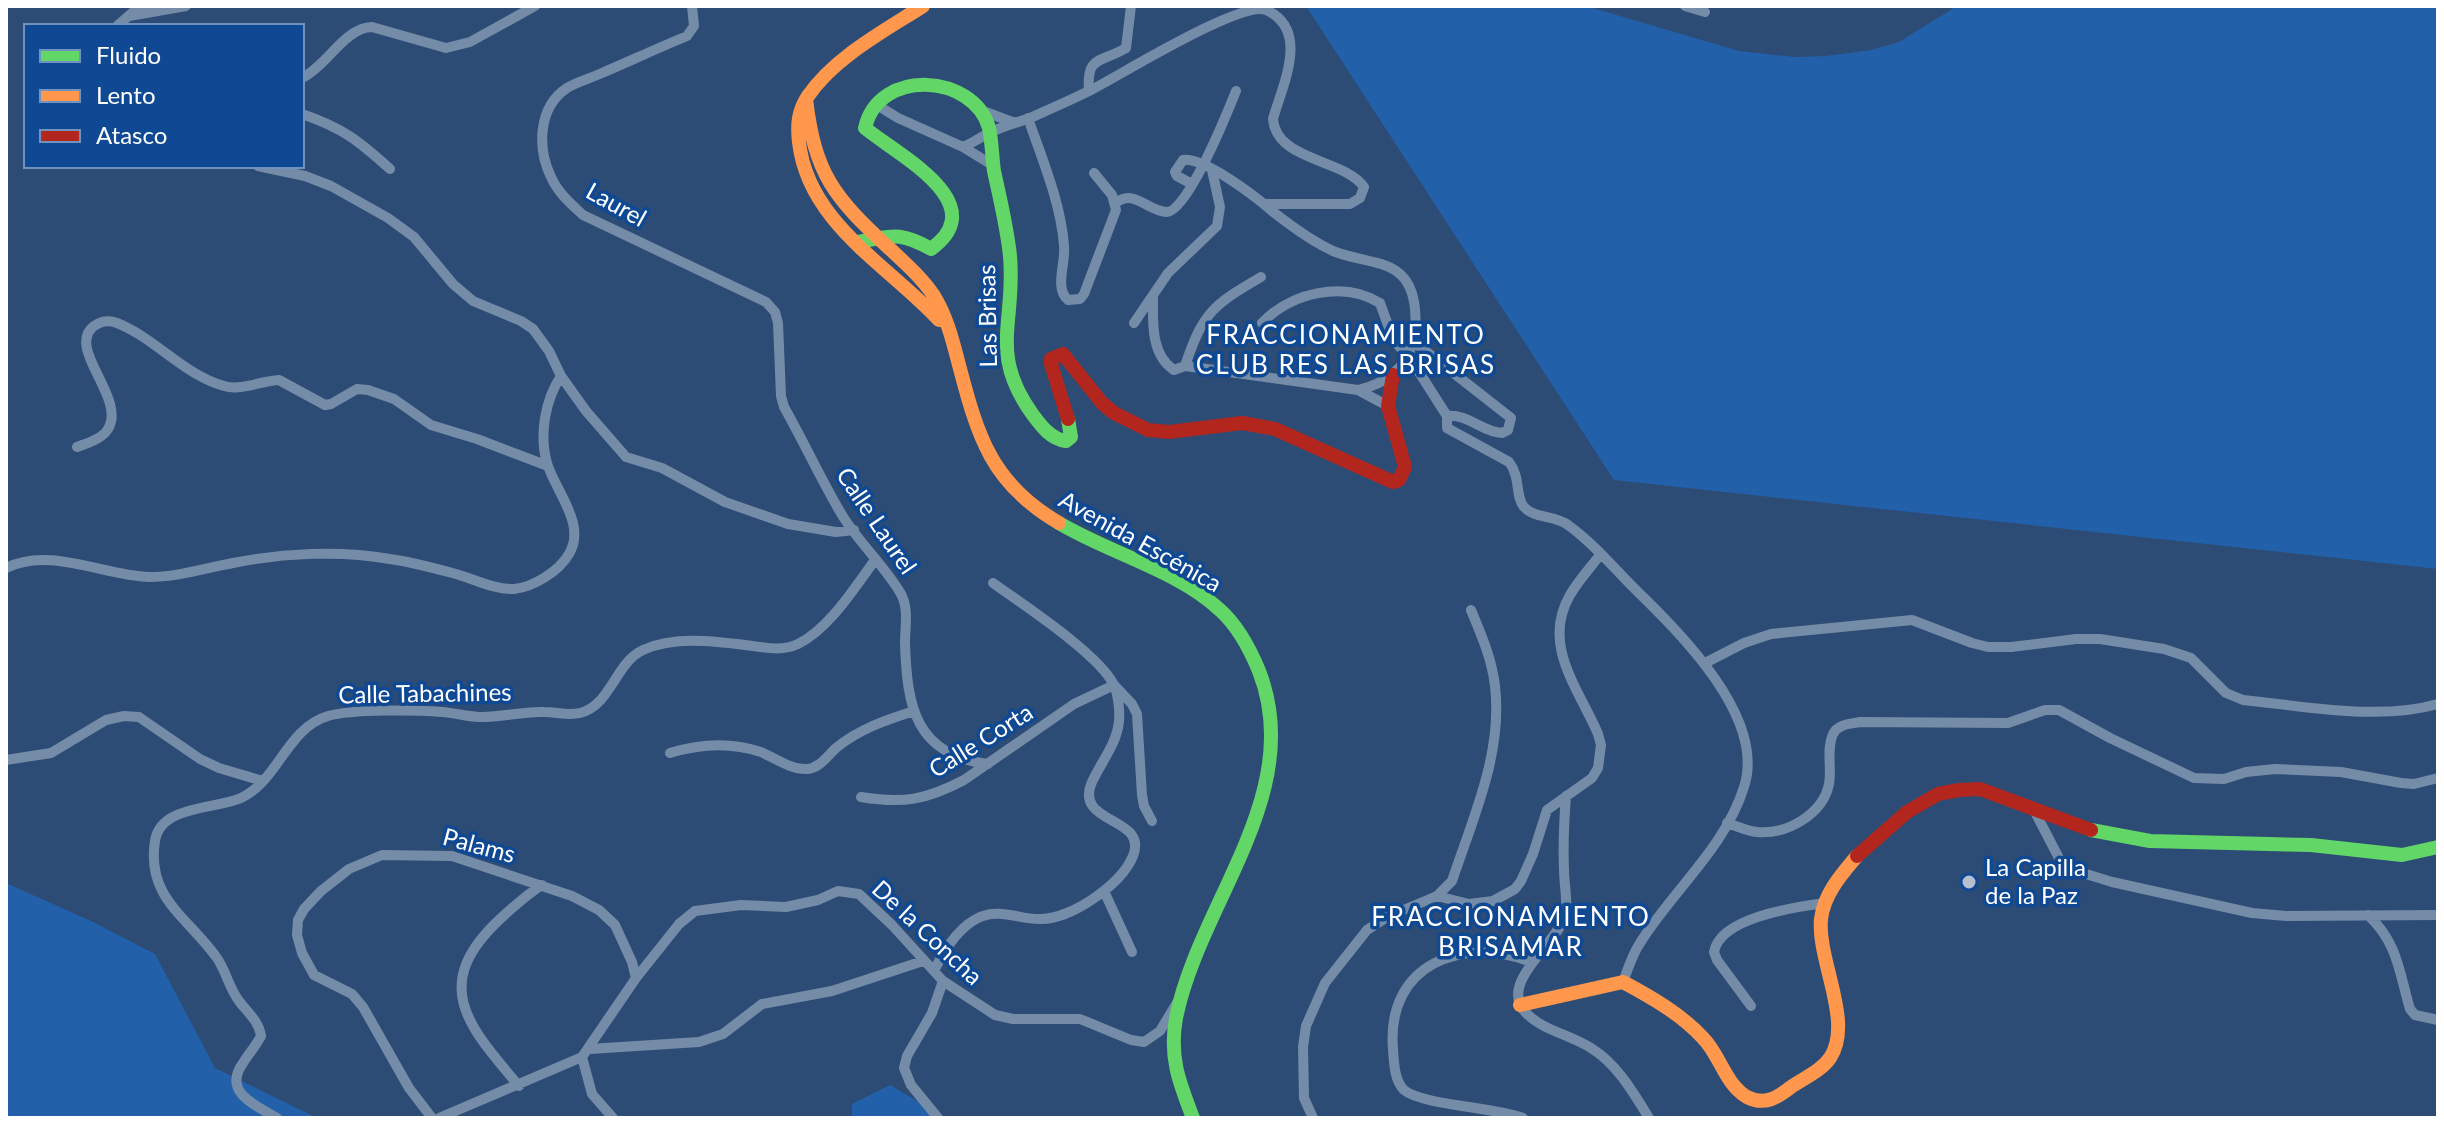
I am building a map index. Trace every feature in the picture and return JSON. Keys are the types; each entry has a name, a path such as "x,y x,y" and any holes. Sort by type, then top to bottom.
{"street":[{"path":"119,24 140,6"},
{"path":"129,16 186,6"},
{"path":"304,77 314,72 353,31 362,27 372,27 446,48 470,42 535,6"},
{"name":"Laurel","path":"692,6 694,26 687,36 567,89 551,105 542,126 543,155 551,178 564,198 583,215 766,302 775,312"},
{"path":"806,99 826,75 923,6"},
{"path":"1089,91 1088,73 1092,65 1126,48 1131,6"},
{"path":"1685,6 1705,12 1702,6"},
{"path":"963,147 990,132 1089,91 1205,29 1257,8 1267,10 1278,19 1287,32 1292,52 1273,119 1274,128 1290,146 1354,177 1364,187 1360,198 1350,204 1264,204"},
{"path":"858,242 898,235 909,237 931,249 950,228 952,221 952,209 936,180 865,128 877,105 891,92 917,82 937,83 983,111 1015,123"},
{"path":"1116,203 1132,198 1168,212 1179,205 1207,167 1236,91"},
{"name":"Avenida Escénica","path":"806,99 809,130 819,169 835,195 925,285 937,301 979,435 993,466 1010,486 1041,512 1077,533 1154,568 1226,615 1248,647 1263,678 1273,715 1274,750 1266,786 1181,996 1173,1045 1176,1077 1193,1118"},
{"name":"Avenida Escénica","path":"806,99 798,119 801,160 808,184 830,216 901,279 948,331"},
{"path":"877,105 908,123 963,147 994,166"},
{"name":"Las Brisas","path":"983,111 990,132 1007,227 1012,290 1006,359 1019,392 1048,435 1055,440 1066,441 1071,437 1051,364 1051,359 1063,354 1108,408 1128,422 1148,430 1169,432 1242,423 1275,429 1393,482 1399,480 1405,467 1388,406 1393,375"},
{"path":"304,115 335,126 390,169"},
{"path":"1028,118 1063,237 1061,289 1068,300 1080,299 1084,294 1114,220 1116,203 1094,173"},
{"path":"1192,184 1177,176 1176,168 1183,160 1189,159 1207,167 1316,243 1337,253 1370,259 1392,268 1403,277 1414,301 1414,342 1408,357 1393,375 1358,390"},
{"path":"1134,323 1168,273 1217,226 1220,207 1207,167"},
{"path":"267,168 305,176 331,186 388,218 414,237 453,284 473,301 533,329 549,351 561,376 613,445 626,457 662,468 725,502 765,517 810,529 836,532 854,530"},
{"path":"1185,366 1196,336 1215,305 1261,277"},
{"path":"1262,323 1286,304 1305,296 1330,292 1353,293 1380,303 1393,339 1447,416"},
{"path":"1153,295 1153,322 1161,359 1174,370 1185,366 1239,376 1358,390 1388,406"},
{"name":"Calle Laurel","path":"775,312 784,407 843,517 903,599 909,700 914,711 925,733 941,748 967,761 988,764"},
{"path":"77,447 101,437 109,428 112,418 108,395 87,349 86,338 89,330 107,321 116,322 136,333 216,383 238,388 279,380 325,405 357,389 368,390 394,399 431,425 548,466"},
{"path":"1414,342 1508,413 1511,424 1502,433 1494,433 1459,415 1447,416"},
{"path":"6,568 41,561 92,566 126,575 162,576 248,561 321,555 387,558 454,573 497,587 524,587 550,574 562,563 573,544 570,515 548,466 545,427 548,400 561,376"},
{"path":"1447,416 1445,422 1453,433 1509,462 1516,471 1524,507 1535,514 1565,522 1668,621 1705,663 1732,710 1747,754 1745,786 1727,823 1638,946 1623,982"},
{"path":"1437,896 1469,904 1493,901 1515,889 1533,854 1547,810 1592,778 1601,758 1601,745 1591,716 1560,652 1559,626 1570,595 1600,555"},
{"name":"Calle Tabachines","path":"277,1118 244,1098 236,1084 241,1064 258,1042 260,1027 237,999 220,962 171,906 158,886 154,842 157,831 164,823 199,807 238,799 263,781 307,727 326,716 348,712 444,712 479,717 584,712 595,705 631,657 656,646 690,641 788,648 801,643 838,609 875,560"},
{"path":"993,583 1067,637 1132,704 1137,714 1142,795 1152,821"},
{"path":"1313,1118 1304,1098 1303,1047 1306,1026 1325,983 1367,930 1387,917 1437,896 1452,881 1494,748 1497,712 1494,683 1488,652 1471,610"},
{"path":"1705,663 1744,643 1771,634 1912,620 1988,647 2100,639 2164,649 2191,658 2226,693 2243,700 2389,712 2414,711 2438,704"},
{"path":"934,971 953,939 982,916 996,913 1042,920 1078,909 1104,891 1126,869 1134,856 1135,847 1127,829 1093,808 1089,801 1093,781 1116,737 1119,719 1114,685"},
{"name":"Calle Corta","path":"861,797 891,802 928,798 964,780 1074,704 1114,685"},
{"path":"1727,823 1755,832 1768,832 1807,817 1825,797 1829,785 1830,743 1834,731 1842,726 1860,722 2008,723 2045,710 2059,710 2175,770 2209,780 2275,769 2341,772 2414,784 2438,778"},
{"path":"670,753 699,746 724,745 756,751 800,769 809,769 819,765 857,733 914,711"},
{"path":"6,760 51,753 106,720 139,717 200,759 263,781"},
{"path":"1520,1005 1623,982 1648,995 1702,1038 1727,1075 1747,1097 1756,1101 1771,1100 1816,1070 1833,1053 1836,1042 1835,1013 1822,937 1825,903 1848,866 1893,824 1934,796 1961,789 1980,789 2091,830 2150,841 2311,845 2402,855 2438,847"},
{"path":"1566,796 1563,840 1565,917 1548,944 1531,962 1519,988 1520,1005 1527,1014 1544,1025 1592,1049 1619,1073 1649,1118"},
{"path":"2034,810 2061,862 2087,875 2252,913 2286,916 2438,915"},
{"name":"Palams","path":"439,1118 409,1088 363,1007 352,994 314,975 306,963 297,935 298,920 321,891 349,869 382,855 452,856 572,896 599,910 615,925 636,978"},
{"path":"519,1086 482,1040 468,1017 460,983 472,950 484,934 520,900 542,885"},
{"name":"De la Concha","path":"586,1053 636,978 679,924 695,911 741,905 786,907 818,900 838,891 859,894 943,981 995,1015 1013,1019 1080,1019 1131,1040 1144,1042 1160,1031 1181,996"},
{"path":"1104,891 1132,952"},
{"path":"1751,1006 1717,960 1714,952 1719,941 1747,921 1771,912 1825,903"},
{"path":"2368,915 2389,938 2410,1009 2415,1015 2438,1020"},
{"path":"1523,1118 1484,1108 1419,1098 1406,1091 1399,1084 1392,1035 1395,1012 1405,988 1428,966 1446,956 1480,950 1511,954 1531,962"},
{"path":"439,1118 519,1086 586,1053 712,1039 762,1004 832,991 923,961"},
{"path":"938,1118 911,1085 904,1068 907,1056 932,1013 943,981"},
{"path":"586,1053 592,1094 613,1118"}],"shaded area":[{"path":"1306,6 1586,6 1739,51 1794,57 1871,50 1899,42 1957,6 2438,6 2438,569 1614,480"},
{"path":"6,883 155,954 215,1068 317,1118 6,1118"},
{"path":"890,1085 946,1118 852,1118 852,1104"}],"traffic: fast":[{"path":"858,242 896,236 911,239 931,249 948,232 952,214 946,197 934,181 865,128 874,108 888,95 906,87 927,85 947,88 965,97 980,110 989,128 1007,234 1011,280 1007,337 1011,373 1033,415 1051,435 1066,441 1071,437 1068,419"},
{"path":"1059,523 1184,584 1220,610 1252,654 1270,716 1270,761 1260,804 1188,975 1176,1018 1175,1057 1193,1118"},
{"path":"2091,830 2150,841 2311,845 2402,855 2438,847"}],"traffic: slow":[{"path":"923,6 861,46 819,82 802,107 798,136 806,171 834,219 853,241 939,320"},
{"path":"806,99 815,147 830,183 854,214 919,277 939,304 973,414 991,456 1017,492 1059,523"},
{"path":"1520,1005 1623,982 1694,1029 1709,1045 1739,1091 1753,1100 1765,1101 1775,1097 1822,1067 1836,1043 1837,1009 1824,953 1821,919 1829,893 1857,856"}],"traffic: jam":[{"path":"1068,419 1051,364 1051,359 1063,354 1102,403 1114,413 1148,430 1169,432 1242,423 1275,429 1393,482 1399,480 1405,467 1388,406 1393,375"},
{"path":"1857,856 1907,812 1938,794 1959,790 1980,789 2091,830"}],"place":[{"name":"La Capilla de la Paz","path":"1969,882"}],"district":[{"name":"FRACCIONAMIENTO CLUB RES LAS BRISAS","path":"1346,350"},
{"name":"FRACCIONAMIENTO BRISAMAR","path":"1511,932"}]}
